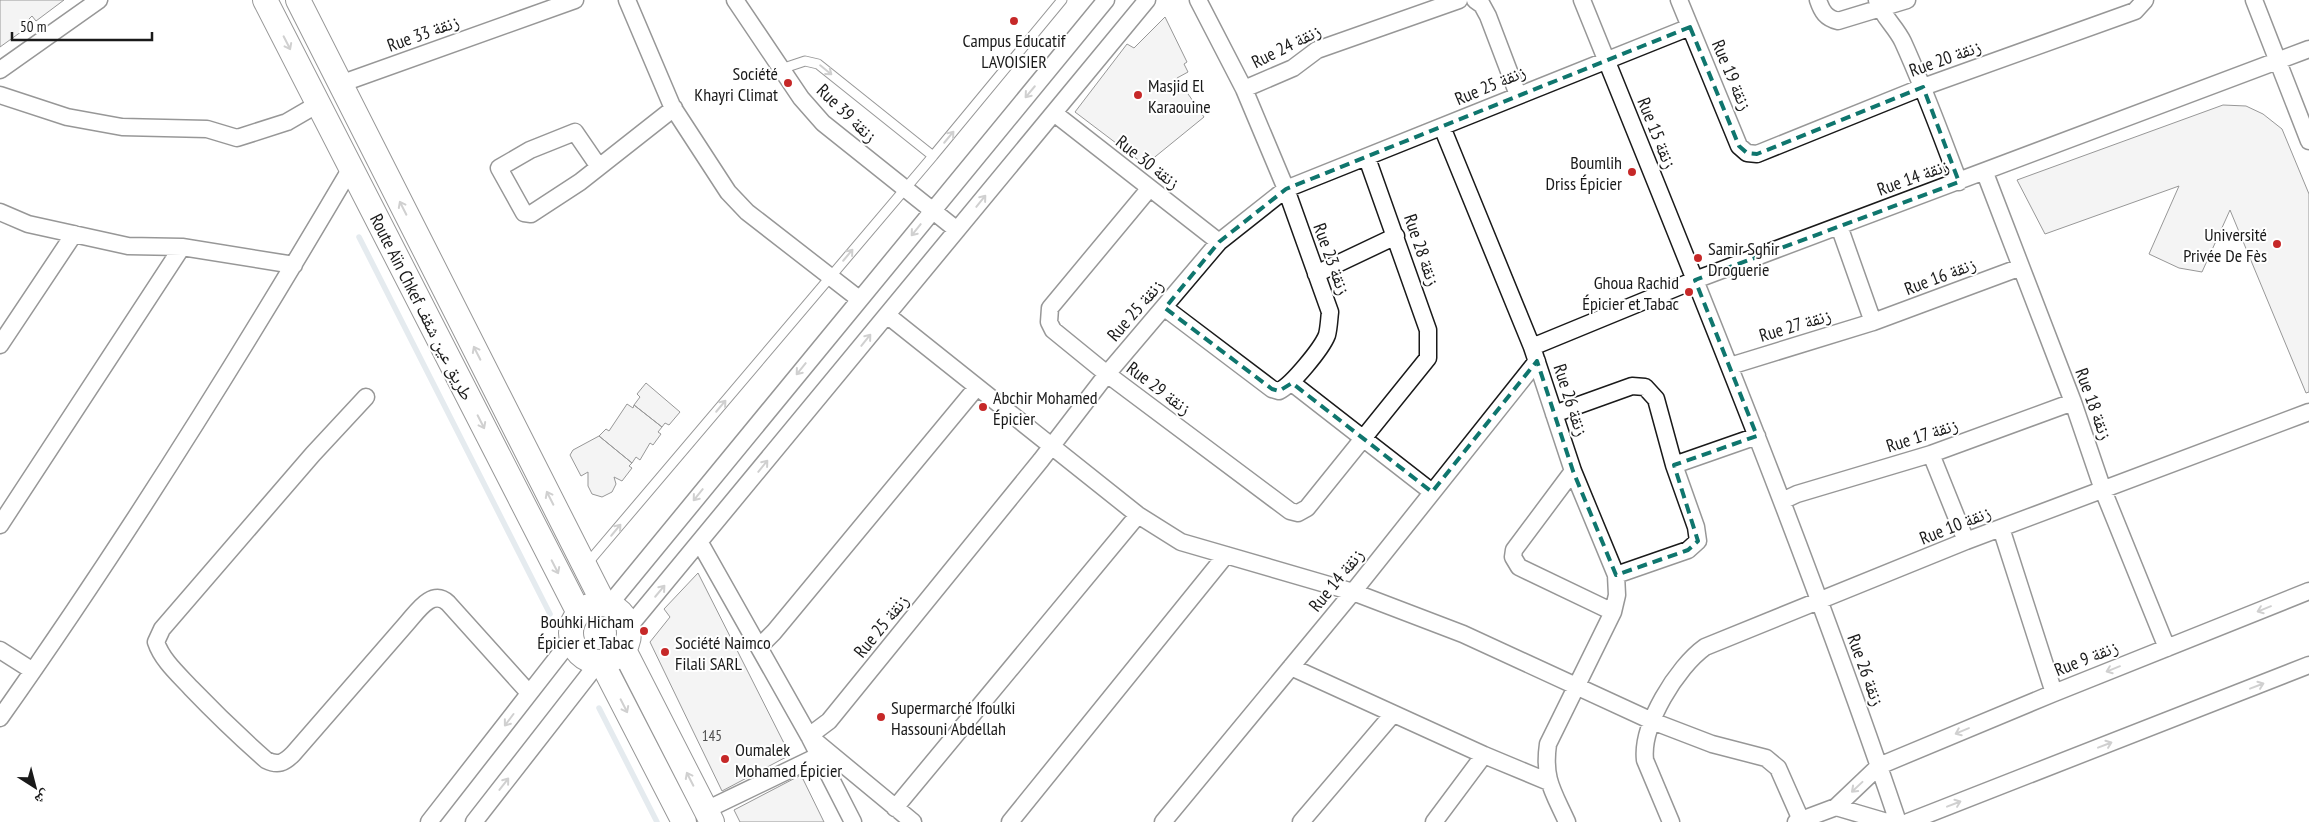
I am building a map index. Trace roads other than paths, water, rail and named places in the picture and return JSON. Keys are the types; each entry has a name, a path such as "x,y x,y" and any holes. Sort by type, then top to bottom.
{"main road":[{"name":"Route Aïn Chkef طريق عين شقف","path":"265,0 579,613"},
{"name":"Route Aïn Chkef طريق عين شقف","path":"298,0 584,567 606,605"},
{"path":"626,639 617,657 600,663 590,661 575,649 571,640 571,630 579,613 593,604 606,605 622,614 626,639 709,816"},
{"path":"600,663 684,822"}],"street":[{"path":"0,70 99,0"},
{"name":"Rue 33 زنقة","path":"340,84 575,0"},
{"path":"627,0 674,108 728,192 747,212 859,299"},
{"name":"Rue 39 زنقة","path":"735,0 801,98 823,123 903,189 957,230"},
{"path":"606,605 1106,0"},
{"path":"626,639 700,543 1147,0"},
{"name":"Rue 23 زنقة","path":"1198,0 1244,89 1286,189 1330,312 1329,328 1326,337 1292,383"},
{"name":"Rue 24 زنقة","path":"1244,89 1293,68 1317,50 1459,0"},
{"path":"1475,0 1482,6 1488,16 1518,95"},
{"name":"Rue 15 زنقة","path":"1582,0 1695,280"},
{"name":"Rue 19 زنقة","path":"1679,0 1740,146 1747,153 1757,154"},
{"name":"Rue 20 زنقة","path":"1757,154 1923,87 2135,11 2145,0"},
{"path":"2254,0 2309,141"},
{"path":"1820,5 1829,19 1838,21 1879,5 1902,1 1898,31"},
{"path":"1879,5 1898,31 1923,87 1959,182"},
{"path":"1606,60 1690,27"},
{"name":"Rue 14 زنقة","path":"1163,822 1353,592 1432,492 1535,354 1695,280 2309,49"},
{"name":"Rue 25 زنقة","path":"809,736 829,721 1107,374 1219,242 1286,189 1367,158 1606,60"},
{"path":"0,95 67,117 122,127 207,129 236,138 287,122 318,104"},
{"path":"599,167 575,132 530,150 499,168 524,213 531,214 580,182 674,108"},
{"name":"Rue 30 زنقة","path":"1054,113 1219,242"},
{"name":"Rue 26 زنقة","path":"1442,127 1535,354 1573,471 1616,575 1617,595 1613,612 1548,744 1545,765 1549,782 1567,822"},
{"name":"Rue 28 زنقة","path":"1361,438 1428,358 1430,345 1428,330 1367,158"},
{"path":"0,718 128,528 294,266 351,168"},
{"name":"Rue 18 زنقة","path":"1985,172 2073,402 2103,490 2167,648"},
{"name":"Rue 29 زنقة","path":"1149,189 1050,308 1048,322 1052,330 1107,374 1290,511 1298,513 1307,508 1361,438"},
{"path":"0,212 28,224 128,246 182,247 294,266"},
{"path":"1839,226 1873,322"},
{"path":"0,345 74,234"},
{"path":"1316,274 1396,236"},
{"path":"0,525 182,247"},
{"name":"Rue 16 زنقة","path":"1873,322 2021,267"},
{"name":"Rue 26 زنقة","path":"1695,280 1782,501 1879,766"},
{"path":"1164,308 1272,389 1279,391 1292,383 1432,492"},
{"path":"887,315 1138,515 1181,542 1284,570 1353,592 1463,634 1652,721 1712,744 1766,758 1778,768 1799,821 1836,807 1879,766 1898,822"},
{"name":"Rue 27 زنقة","path":"1730,366 1873,322"},
{"path":"1554,414 1632,386 1645,387 1656,400 1674,465 1696,527 1698,541 1688,550 1616,575"},
{"path":"759,647 774,632 977,387"},
{"path":"366,397 313,454 162,629 156,642 159,651 177,673 228,726 266,760 274,764 284,762 293,754 407,623 426,602 434,598 444,600 529,694"},
{"name":"Rue 17 زنقة","path":"1782,501 1797,494 1931,454 2073,402"},
{"name":"Rue 10 زنقة","path":"1671,822 1645,760 1644,751 1652,721 1683,667 1705,647 1820,602 1966,541 2309,412"},
{"path":"1674,465 1757,436"},
{"path":"1931,454 1966,541"},
{"path":"1573,471 1514,550 1513,557 1519,567 1613,612"},
{"path":"895,808 1138,515"},
{"path":"2001,528 2054,693"},
{"path":"700,543 809,736 853,822"},
{"path":"1010,822 1226,555"},
{"name":"Rue 9 زنقة","path":"1879,766 2054,693 2309,591"},
{"path":"429,822 571,640"},
{"path":"0,650 33,670"},
{"path":"474,822 600,663"},
{"path":"1908,822 2309,665"},
{"path":"1291,667 1484,755 1549,782"},
{"path":"1301,822 1393,714"},
{"path":"809,736 913,822"},
{"path":"1434,822 1484,755"},
{"path":"709,816 818,756"},
{"path":"1836,807 1887,822"}],"lane":[{"path":"584,567 903,189 933,156 1062,0"},
{"path":"781,69 805,61 818,64 933,156"}],"waterway":[{"path":"359,237 550,614"},
{"path":"599,708 657,822"}],"place":[{"name":"Campus Educatif LAVOISIER","path":"1014,21"},
{"name":"Société Khayri Climat","path":"788,83"},
{"name":"Masjid El Karaouine","path":"1138,95"},
{"name":"Boumlih Driss Épicier","path":"1632,172"},
{"name":"Université Privée De Fès","path":"2277,244"},
{"name":"Samir Sghir Droguerie","path":"1698,258"},
{"name":"Ghoua Rachid Épicier et Tabac","path":"1689,292"},
{"name":"Abchir Mohamed Épicier","path":"983,407"},
{"name":"Bouhki Hicham Épicier et Tabac","path":"644,631"},
{"name":"Société Naimco Filali SARL","path":"665,652"},
{"name":"Supermarché Ifoulki Hassouni Abdellah","path":"881,717"},
{"name":"Oumalek Mohamed Épicier","path":"725,759"}]}
